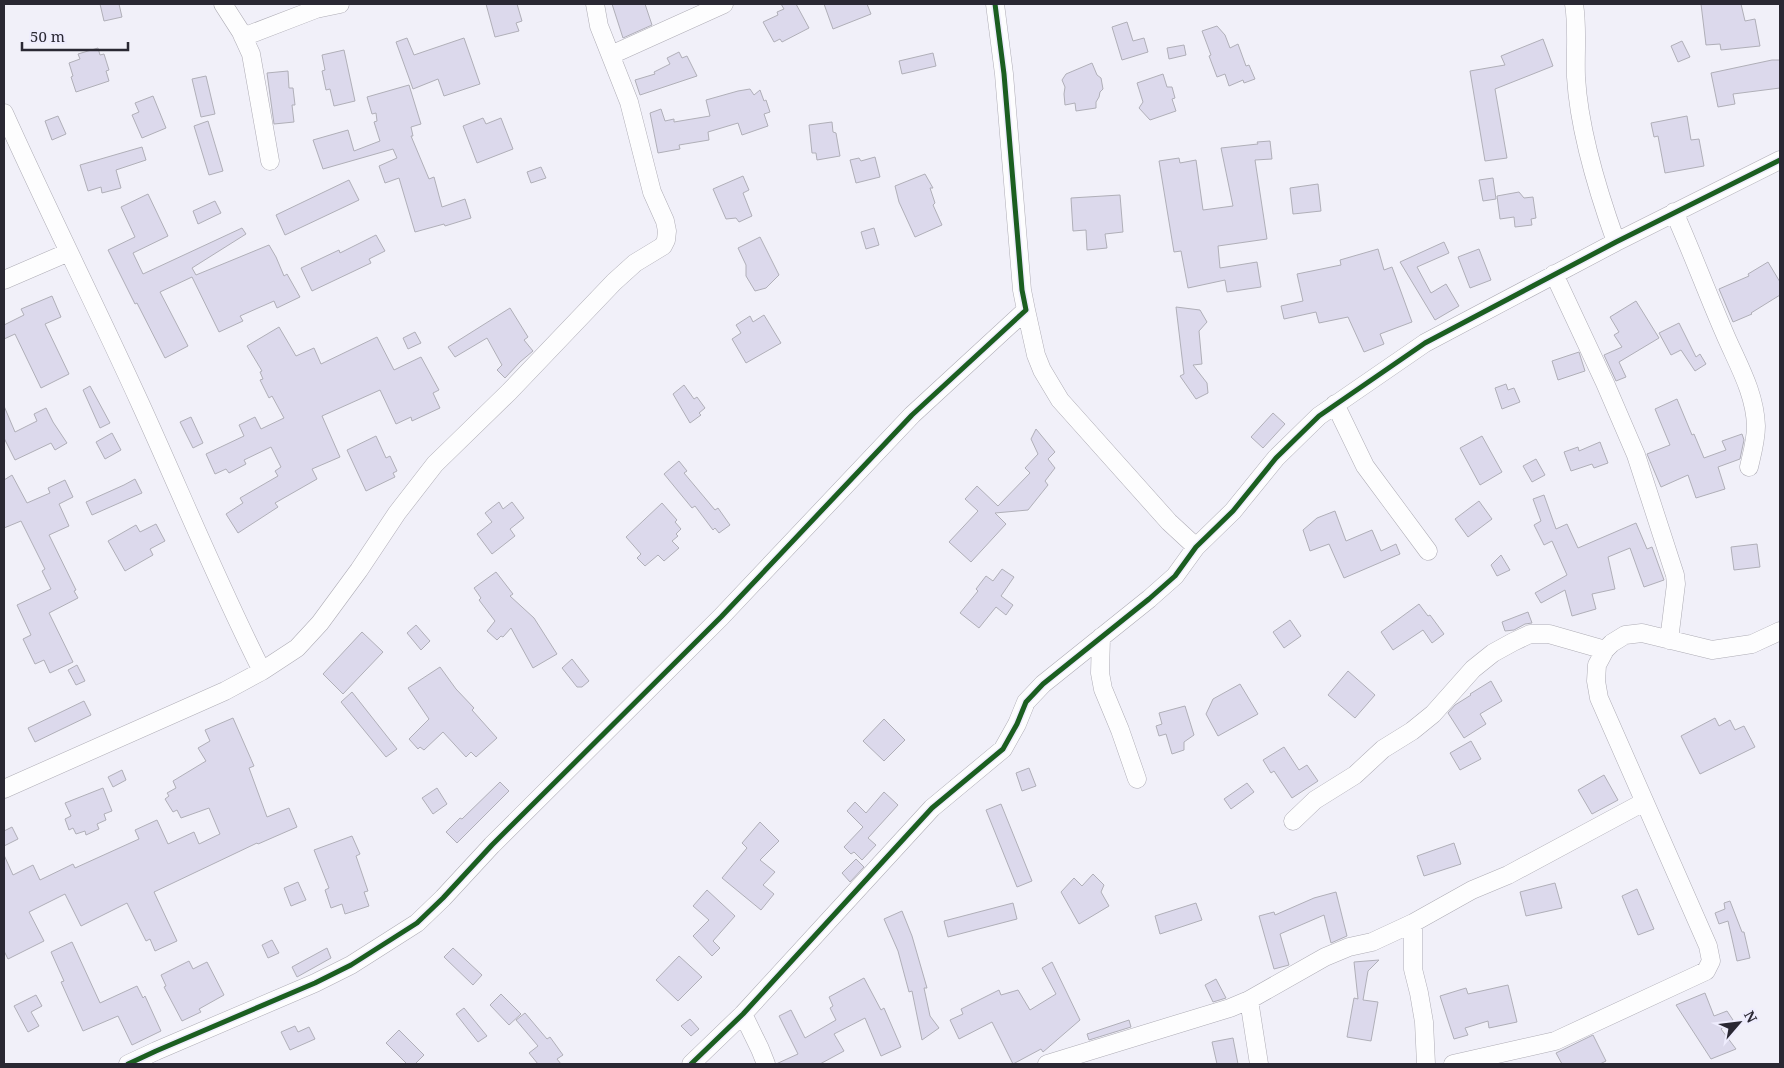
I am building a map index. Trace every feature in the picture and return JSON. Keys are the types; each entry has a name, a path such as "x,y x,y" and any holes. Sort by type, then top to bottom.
{"street":[{"path":"223,4 243,36 251,54 270,161"},
{"path":"243,36 316,9 340,4"},
{"path":"4,789 225,691 262,671 297,648 320,623 360,570 397,513 435,464 492,410 614,282 635,263 663,246 666,240 667,226 652,192 629,102 599,26 595,4"},
{"path":"611,55 724,4"},
{"path":"995,4 1004,74 1022,290 1036,355 1042,370 1060,400 1169,522 1196,547"},
{"path":"1574,4 1577,23 1576,77 1581,119 1601,202 1616,242"},
{"path":"4,113 179,488 232,613 262,671"},
{"path":"691,1064 743,1014 932,808 1003,748 1017,724 1026,702 1043,684 1160,591 1175,576 1196,547 1233,510 1276,458 1319,416 1425,343 1674,212 1780,160"},
{"path":"1674,212 1740,367 1751,398 1756,425 1755,443 1749,467"},
{"path":"4,280 69,252"},
{"path":"1554,274 1636,455 1675,575 1676,584 1669,640"},
{"path":"128,1064 156,1050 316,983 358,960 417,923 492,845 721,618 912,415 1026,310"},
{"path":"1335,404 1365,466 1428,551"},
{"path":"1454,1064 1555,1041 1706,971 1711,961 1708,946 1599,698 1596,681 1598,665 1605,650 1625,635 1642,633 1712,650 1752,644 1780,631"},
{"path":"1293,821 1315,800 1355,775 1383,749 1412,731 1433,714 1473,669 1493,653 1513,642 1530,634 1549,634 1605,650"},
{"path":"1102,637 1100,673 1103,689 1124,738 1137,779"},
{"path":"1047,1064 1230,1008 1249,1000 1325,957 1349,947 1372,942 1413,923 1472,890 1508,875 1644,802"},
{"path":"1413,923 1413,969 1424,1022 1427,1063"},
{"path":"1249,1000 1259,1064"},
{"path":"743,1014 766,1064"}],"building":[{"path":"100,4 119,4 122,17 104,21"},
{"path":"486,4 517,4 522,21 516,23 519,31 495,37"},
{"path":"612,4 645,4 652,25 623,38"},
{"path":"781,4 796,4 809,28 782,42 780,39 774,42 763,22 778,15 777,12 784,9"},
{"path":"824,4 867,4 871,14 833,29"},
{"path":"1701,4 1741,4 1745,21 1755,19 1760,46 1721,50 1720,44 1706,45"},
{"path":"1127,22 1133,41 1144,38 1148,52 1122,60 1112,27"},
{"path":"1217,26 1225,35 1230,48 1238,44 1246,66 1249,65 1255,79 1244,83 1243,80 1229,86 1225,74 1217,77 1202,31"},
{"path":"407,38 414,55 464,38 480,84 444,96 438,79 413,89 396,42"},
{"path":"1543,39 1553,66 1495,89 1507,158 1485,161 1470,71 1505,65 1501,56"},
{"path":"1682,41 1690,57 1678,62 1671,46"},
{"path":"1184,45 1186,55 1169,59 1167,48"},
{"path":"98,48 100,55 104,54 109,70 106,71 109,81 76,92 69,63 80,59 78,54"},
{"path":"344,50 355,101 334,106 330,89 326,90 322,71 325,70 322,55"},
{"path":"679,52 682,58 687,56 697,76 640,95 635,80 655,74 654,72 670,64 667,58"},
{"path":"933,53 936,66 902,74 899,61"},
{"path":"1780,60 1780,88 1733,94 1735,104 1718,107 1711,73"},
{"path":"1092,63 1097,75 1101,78 1103,89 1096,102 1096,108 1076,111 1075,103 1065,105 1065,87 1062,80 1066,74"},
{"path":"288,71 289,88 293,88 295,105 292,105 294,122 274,124 267,73"},
{"path":"1163,74 1167,87 1172,87 1175,98 1172,99 1176,111 1150,120 1139,108 1143,102 1137,83"},
{"path":"206,76 215,114 201,117 192,79"},
{"path":"409,85 421,124 411,127 413,136 411,136 429,179 434,177 442,207 465,199 471,218 415,232 399,178 385,183 379,166 397,158 393,149 323,169 313,140 348,130 354,151 380,141 374,122 377,121 376,113 372,114 367,97"},
{"path":"750,89 754,95 760,90 764,101 766,100 770,112 764,114 768,126 742,135 738,123 708,132 709,140 679,145 680,149 658,153 650,113 661,109 665,121 674,119 674,122 710,116 706,100"},
{"path":"153,96 166,128 142,138 132,115 139,112 135,103"},
{"path":"58,116 66,134 52,140 45,121"},
{"path":"1687,116 1691,140 1699,139 1704,166 1665,173 1658,136 1654,137 1651,123"},
{"path":"483,118 486,124 501,118 513,149 477,163 463,126"},
{"path":"208,121 223,171 209,175 194,126"},
{"path":"832,122 840,156 817,160 816,153 812,153 809,125"},
{"path":"1270,141 1272,159 1255,160 1267,239 1218,246 1220,268 1257,262 1261,287 1227,292 1225,280 1188,288 1181,251 1174,252 1159,161 1179,158 1180,163 1196,160 1203,210 1233,206 1221,148"},
{"path":"142,147 146,160 116,170 121,188 102,193 101,187 88,191 80,165"},
{"path":"875,157 880,177 856,183 850,160 859,158 861,161"},
{"path":"541,167 546,178 531,183 527,172"},
{"path":"925,174 933,188 930,188 935,203 933,205 942,225 915,237 899,202 895,186"},
{"path":"743,176 749,190 743,193 752,216 739,222 736,218 726,219 713,189"},
{"path":"1493,178 1496,199 1483,201 1479,180"},
{"path":"349,180 359,200 285,235 276,215"},
{"path":"1318,184 1321,211 1293,214 1290,188"},
{"path":"1519,192 1524,198 1533,197 1536,218 1531,219 1532,225 1515,227 1514,217 1500,219 1497,196"},
{"path":"148,194 168,236 133,253 143,274 242,228 246,234 192,268 196,275 269,245 284,276 287,274 300,297 277,308 274,301 240,316 243,321 219,332 192,277 160,292 188,346 165,358 108,250 135,237 121,207"},
{"path":"1120,195 1123,232 1105,234 1107,248 1087,250 1086,230 1073,231 1071,198"},
{"path":"215,201 221,213 198,224 193,211"},
{"path":"874,228 879,245 866,249 861,232"},
{"path":"376,235 385,251 369,259 371,263 312,291 301,268 339,250 340,253"},
{"path":"760,237 779,275 766,288 755,291 746,276 746,265 738,248"},
{"path":"1444,242 1449,253 1417,267 1431,293 1446,284 1459,306 1435,320 1400,262"},
{"path":"1378,249 1384,270 1392,267 1412,322 1380,334 1384,344 1364,352 1348,317 1319,323 1316,312 1284,319 1281,306 1303,301 1297,274 1341,265 1340,260"},
{"path":"1479,249 1491,280 1470,288 1458,257"},
{"path":"1768,262 1780,282 1780,295 1752,314 1733,322 1719,289 1749,276 1748,274"},
{"path":"52,296 61,317 45,324 69,374 41,388 15,334 4,339 4,325 24,315 21,309"},
{"path":"1636,301 1659,338 1619,362 1626,377 1616,381 1604,355 1622,347 1614,335 1619,332 1610,317"},
{"path":"1176,307 1200,310 1207,322 1199,331 1202,364 1193,365 1207,383 1208,393 1196,399 1180,376 1184,374"},
{"path":"510,308 528,337 524,340 533,351 505,378 497,370 502,365 487,338 455,357 448,347"},
{"path":"764,315 781,343 746,363 732,339 741,333 736,325 750,316 753,322"},
{"path":"1679,323 1696,357 1700,354 1706,364 1695,371 1681,350 1671,355 1659,333"},
{"path":"279,327 296,356 314,348 321,364 377,337 394,370 421,357 439,390 433,393 440,408 412,421 411,417 396,424 380,390 322,416 340,457 312,469 317,479 275,503 278,507 238,533 226,514 243,503 240,498 278,476 275,471 281,467 271,447 244,460 246,464 229,473 226,469 215,474 206,454 244,436 239,425 255,417 261,429 284,418 272,396 269,398 260,380 263,379 260,372 262,371 247,346"},
{"path":"415,332 421,343 408,349 403,338"},
{"path":"1579,352 1585,371 1558,380 1552,361"},
{"path":"1506,384 1508,390 1514,388 1520,402 1502,409 1495,388"},
{"path":"684,385 694,399 697,397 705,408 699,413 701,415 690,423 673,394"},
{"path":"90,386 110,423 100,428 83,390"},
{"path":"1677,399 1704,458 1726,450 1722,441 1742,434 1744,440 1740,459 1718,467 1725,489 1696,498 1688,475 1661,487 1647,454 1670,445 1655,409"},
{"path":"4,406 15,432 37,421 34,414 46,408 67,443 55,450 51,443 15,460 4,438"},
{"path":"1273,413 1285,424 1263,448 1251,437"},
{"path":"191,417 203,443 193,448 180,422"},
{"path":"1036,429 1055,452 1048,459 1055,468 1045,481 1048,485 1028,510 995,513 1006,524 971,562 949,542 978,511 965,499 977,486 998,506 1030,473 1025,468 1038,454 1031,439"},
{"path":"112,433 121,450 105,459 96,442"},
{"path":"376,436 386,458 390,456 397,471 393,473 395,477 366,491 347,450"},
{"path":"1482,436 1502,472 1480,485 1460,448"},
{"path":"1600,442 1608,463 1594,468 1592,464 1571,471 1564,452 1578,447 1579,451"},
{"path":"1536,459 1545,475 1532,482 1523,466"},
{"path":"679,461 687,471 684,473 715,510 718,508 730,525 719,533 715,528 713,530 695,506 692,508 664,474"},
{"path":"12,475 27,503 50,493 48,488 65,480 73,497 59,504 69,526 49,535 76,590 74,591 78,598 49,613 73,662 50,673 44,660 35,664 23,639 31,635 17,605 51,589 42,571 45,569 21,521 4,528 4,480"},
{"path":"135,479 142,493 92,515 86,502"},
{"path":"1544,495 1556,529 1567,524 1578,548 1636,523 1647,549 1652,547 1664,580 1644,587 1630,548 1608,557 1615,589 1592,594 1596,609 1572,616 1565,590 1541,603 1535,593 1567,575 1552,541 1544,545 1534,525 1541,521 1533,499"},
{"path":"1479,501 1492,519 1468,537 1455,519"},
{"path":"499,502 503,509 512,502 524,518 510,529 515,536 492,554 477,534 492,522 485,513"},
{"path":"662,503 677,520 675,522 681,529 676,534 678,536 672,541 679,548 664,561 658,555 645,566 637,558 641,554 626,537"},
{"path":"1335,511 1346,541 1372,530 1381,551 1396,544 1400,554 1344,578 1329,544 1310,551 1303,530 1317,518"},
{"path":"156,524 165,541 150,549 153,555 125,571 108,541 136,525 140,532"},
{"path":"1757,544 1760,567 1734,570 1731,547"},
{"path":"1501,555 1510,570 1497,576 1491,565"},
{"path":"1002,569 1014,577 1001,596 1013,605 1006,615 996,607 979,628 960,613 978,591 976,589 986,576 993,581"},
{"path":"496,572 513,594 510,596 534,618 557,654 533,668 511,628 503,637 501,636 497,640 487,631 495,621 479,600 481,598 474,588"},
{"path":"1419,604 1444,634 1432,643 1423,630 1393,650 1381,632"},
{"path":"1528,612 1532,623 1525,624 1514,630 1505,631 1502,622"},
{"path":"1290,620 1301,636 1284,648 1273,632"},
{"path":"416,625 430,641 421,650 407,633"},
{"path":"362,632 383,652 343,694 323,674"},
{"path":"572,659 589,681 582,687 577,687 562,668"},
{"path":"77,665 85,681 76,685 68,670"},
{"path":"440,667 456,689 474,708 472,710 497,738 476,757 471,752 466,757 443,732 424,750 420,747 418,749 409,739 429,719 408,688"},
{"path":"1348,671 1375,695 1355,718 1328,695"},
{"path":"1491,681 1502,701 1480,714 1486,724 1464,738 1448,713 1455,705"},
{"path":"1240,684 1258,714 1218,736 1206,714 1213,699"},
{"path":"352,692 397,749 386,757 341,702"},
{"path":"84,701 91,715 35,742 28,728"},
{"path":"1185,706 1194,735 1184,742 1184,750 1172,754 1166,734 1159,736 1156,726 1162,724 1159,713"},
{"path":"233,718 254,766 249,768 267,817 289,808 297,827 257,843 154,892 177,941 155,951 150,939 146,941 127,903 81,926 65,894 29,912 44,941 8,959 4,951 4,855 13,875 33,865 40,880 73,864 75,868 139,839 135,830 157,820 168,844 194,832 199,844 220,834 209,808 181,818 177,810 173,812 165,799 169,796 167,793 176,788 173,781 206,761 198,748 210,741 205,730"},
{"path":"1715,718 1719,726 1730,720 1735,730 1744,726 1755,747 1700,774 1681,736"},
{"path":"884,719 905,740 884,761 863,741"},
{"path":"1471,741 1481,759 1460,770 1450,753"},
{"path":"1284,747 1299,770 1307,765 1318,781 1292,798 1274,771 1271,773 1263,760"},
{"path":"1029,768 1036,786 1022,791 1016,773"},
{"path":"122,770 126,780 113,787 108,777"},
{"path":"1604,775 1618,800 1592,814 1578,790"},
{"path":"500,782 509,791 457,843 446,832"},
{"path":"1247,783 1254,792 1231,809 1224,799"},
{"path":"103,788 112,811 104,814 106,820 97,824 99,829 86,835 85,831 76,834 73,828 69,830 65,819 71,816 65,803"},
{"path":"437,788 447,804 433,814 422,798"},
{"path":"884,792 898,805 868,838 876,845 862,860 854,852 851,854 844,847 863,827 847,811 855,802 866,813"},
{"path":"1001,804 1032,881 1017,887 986,810"},
{"path":"760,822 779,841 760,860 775,872 763,885 774,894 761,910 722,878 747,848 742,843"},
{"path":"12,827 18,839 4,846 4,831"},
{"path":"352,836 360,854 356,856 368,891 364,892 369,906 345,914 342,904 331,908 325,890 329,888 314,850"},
{"path":"1454,843 1461,864 1424,876 1417,856"},
{"path":"856,859 864,867 850,882 842,873"},
{"path":"1093,874 1104,885 1101,892 1109,906 1079,924 1061,892 1074,878 1082,886"},
{"path":"298,882 306,900 291,906 284,888"},
{"path":"1555,883 1562,908 1526,916 1520,892"},
{"path":"1637,889 1654,929 1638,935 1622,896"},
{"path":"707,890 735,916 713,941 720,948 712,956 693,936 709,920 693,906"},
{"path":"1336,892 1347,936 1331,943 1324,915 1280,934 1289,965 1274,969 1259,916 1274,912 1275,915 1314,898"},
{"path":"1730,901 1742,932 1744,932 1750,958 1737,961 1728,921 1719,924 1715,913 1725,909 1724,903"},
{"path":"1013,903 1017,919 948,937 944,921"},
{"path":"1196,903 1202,920 1160,934 1155,916"},
{"path":"902,911 912,936 927,988 924,988 930,1016 939,1028 922,1040 912,991 909,992 898,951 884,919"},
{"path":"272,940 279,953 268,958 262,945"},
{"path":"72,942 100,1003 137,986 143,998 145,996 161,1031 132,1045 118,1016 83,1031 61,982 64,981 51,952"},
{"path":"327,948 331,958 297,977 292,967"},
{"path":"453,948 482,975 473,985 444,957"},
{"path":"679,956 702,977 678,1001 656,980"},
{"path":"1379,960 1368,971 1363,1000 1378,1002 1371,1041 1347,1037 1354,998 1358,999 1354,962"},
{"path":"189,961 193,969 207,962 224,995 199,1009 201,1012 182,1021 164,987 166,986 161,975"},
{"path":"1052,962 1080,1020 1043,1052 1041,1049 1013,1064 992,1022 959,1039 950,1020 963,1014 961,1009 999,990 1001,995 1018,990 1030,1010 1056,994 1042,968"},
{"path":"864,978 881,1010 884,1008 901,1047 881,1056 865,1018 834,1034 844,1051 820,1064 776,1064 798,1054 779,1016 791,1010 805,1038 836,1020 830,1008 833,1006 829,997"},
{"path":"1216,979 1226,998 1213,1002 1205,985"},
{"path":"1508,985 1517,1022 1489,1028 1488,1021 1465,1028 1468,1035 1454,1039 1440,996 1466,988 1468,994"},
{"path":"1705,993 1714,1016 1727,1011 1733,1020 1721,1029 1736,1049 1711,1059 1676,1005"},
{"path":"501,994 521,1014 509,1025 490,1005"},
{"path":"36,995 42,1006 31,1012 39,1026 28,1032 14,1006"},
{"path":"464,1008 487,1036 478,1042 456,1014"},
{"path":"525,1013 547,1039 550,1037 563,1055 557,1059 561,1064 538,1064 529,1053 538,1046 516,1020"},
{"path":"690,1019 699,1029 691,1036 681,1026"},
{"path":"1129,1020 1131,1027 1089,1040 1087,1034"},
{"path":"295,1026 298,1032 309,1027 315,1039 290,1050 281,1032"},
{"path":"399,1030 424,1055 415,1064 407,1064 386,1043"},
{"path":"1593,1035 1606,1061 1600,1064 1562,1064 1556,1053"},
{"path":"1233,1038 1238,1064 1217,1064 1212,1042"}],"cycle path":[{"path":"128,1064 315,983 351,965 417,923 492,845 721,617 912,415 1026,310 1022,290 1004,74 995,4"},
{"path":"691,1064 743,1014 932,808 1003,749 1017,724 1026,702 1043,684 1175,576 1196,547 1233,511 1276,458 1319,416 1425,343 1616,242 1780,160"}]}
